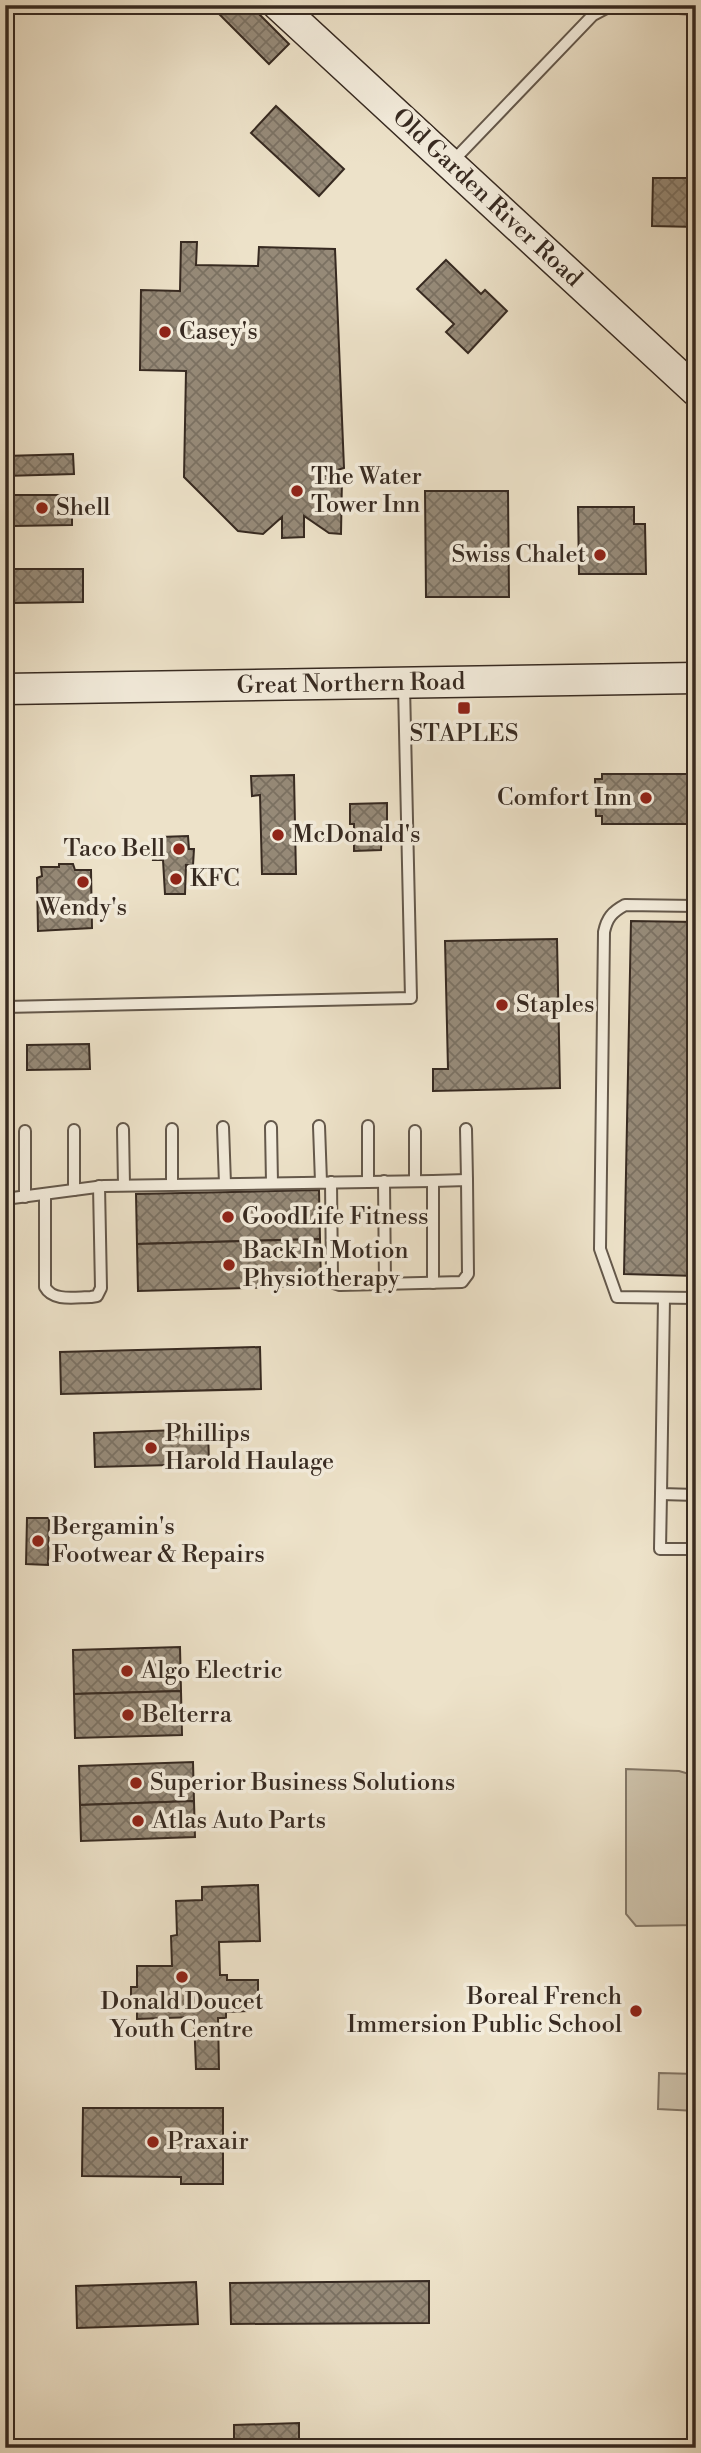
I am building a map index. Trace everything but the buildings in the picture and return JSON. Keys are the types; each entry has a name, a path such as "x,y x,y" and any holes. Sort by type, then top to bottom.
{"main road":[{"name":"Old Garden River Road","path":"278,5 696,391"},
{"name":"Great Northern Road","path":"5,689 696,678"}],"lane":[{"path":"450,164 593,15 610,6 627,5 696,9"},
{"path":"5,1007 411,998 403,683"},
{"path":"696,906 625,905 615,910 607,919 604,932 600,1249 617,1297 696,1298"},
{"path":"319,1126 326,1182 332,1277 334,1283 340,1285 461,1282 468,1274 466,1129"},
{"path":"368,1126 368,1182"},
{"path":"223,1127 225,1184"},
{"path":"271,1127 272,1183"},
{"path":"123,1129 124,1185"},
{"path":"172,1129 172,1185"},
{"path":"74,1130 74,1190"},
{"path":"25,1131 25,1197"},
{"path":"415,1131 415,1181"},
{"path":"5,1199 99,1186 467,1180"},
{"path":"384,1181 385,1284"},
{"path":"433,1181 433,1283"},
{"path":"46,1194 47,1292 56,1297 91,1297 96,1296 101,1288 99,1186"},
{"path":"664,1298 660,1549 696,1549"},
{"path":"661,1494 696,1495"}],"shaded area":[{"path":"626,1769 679,1771 696,1776 696,1925 636,1926 626,1914"},
{"path":"659,2073 696,2074 696,2111 658,2109"}],"place":[{"name":"Casey's","path":"165,332"},
{"name":"The Water Tower Inn","path":"297,491"},
{"name":"Shell","path":"42,508"},
{"name":"Swiss Chalet","path":"600,555"},
{"name":"STAPLES","path":"464,708"},
{"name":"Comfort Inn","path":"646,798"},
{"name":"McDonald's","path":"278,835"},
{"name":"Taco Bell","path":"179,849"},
{"name":"KFC","path":"176,879"},
{"name":"Wendy's","path":"83,882"},
{"name":"Staples","path":"502,1005"},
{"name":"GoodLife Fitness","path":"228,1217"},
{"name":"Back In Motion Physiotherapy","path":"229,1265"},
{"name":"Phillips Harold Haulage","path":"151,1448"},
{"name":"Bergamin's Footwear & Repairs","path":"38,1541"},
{"name":"Algo Electric","path":"127,1671"},
{"name":"Belterra","path":"128,1715"},
{"name":"Superior Business Solutions","path":"136,1783"},
{"name":"Atlas Auto Parts","path":"138,1821"},
{"name":"Donald Doucet Youth Centre","path":"182,1977"},
{"name":"Boreal French Immersion Public School","path":"636,2011"},
{"name":"Praxair","path":"153,2142"}]}
